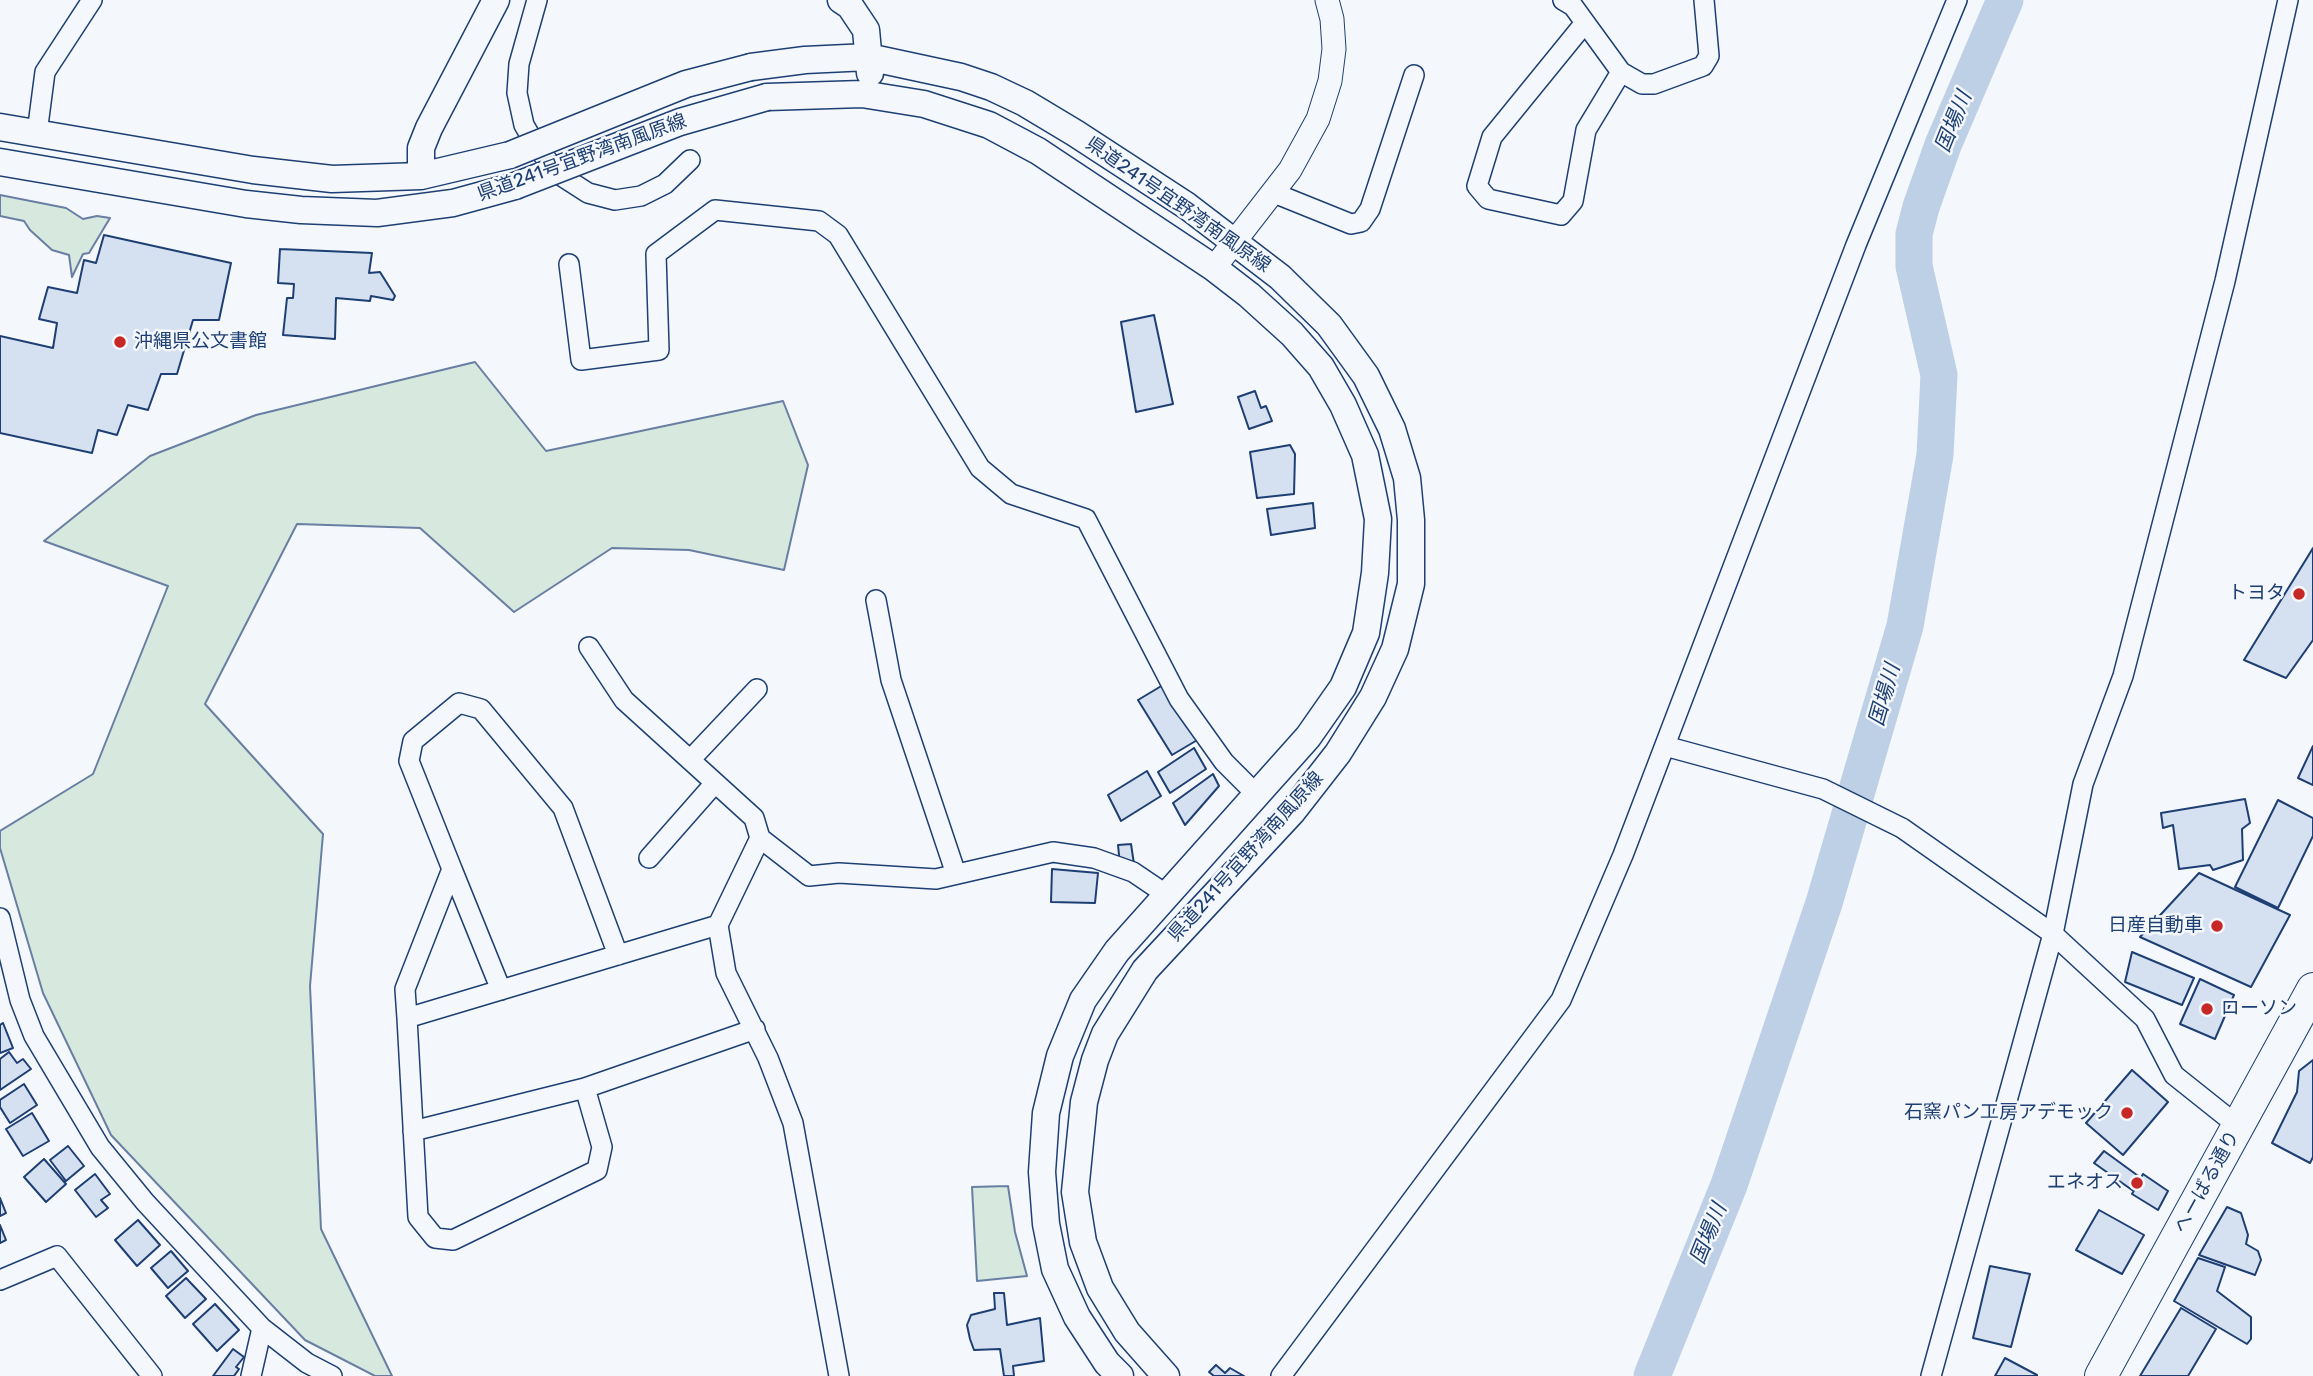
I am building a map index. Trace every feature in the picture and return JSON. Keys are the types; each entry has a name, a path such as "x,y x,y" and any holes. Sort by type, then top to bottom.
{"highway":[{"name":"へーばる通り","path":"2101,1376 2313,989"}],"main road":[{"path":"421,176 421,148 429,128 496,0"},
{"path":"841,0 850,6 866,30 872,96"},
{"name":"県道241号宜野湾南風原線","path":"0,127 253,170 332,179 421,176 510,155 686,84 751,67 805,60 868,57 961,77 1026,103 1176,199 1236,242 1280,277 1329,325 1366,376 1392,429 1407,478 1411,520 1411,584 1395,649 1373,697 1338,753 1292,812 1145,970 1105,1034 1083,1102 1075,1192 1083,1242 1100,1288 1127,1332 1166,1376"},
{"name":"県道241号宜野湾南風原線","path":"0,162 246,204 301,211 377,213 453,203 515,186 680,122 767,97 872,96 923,104 989,125 1038,151 1214,268 1276,319 1321,367 1343,405 1365,455 1378,519 1375,573 1366,633 1343,687 1308,737 1117,951 1083,1000 1059,1056 1046,1113 1042,1172 1046,1224 1055,1269 1077,1317 1107,1363 1120,1376"}],"street":[{"path":"37,133 46,72 92,0"},
{"path":"537,0 519,64 517,93 524,125 538,149 560,175 588,193 615,200 641,196 665,184 690,160"},
{"path":"1214,268 1274,193 1318,119 1330,81 1334,49 1332,19 1326,0"},
{"path":"1563,0 1573,6 1620,72 1642,84 1654,84 1703,66 1709,55 1704,0"},
{"path":"1280,1376 1561,1000 1623,855 1856,245 1957,0"},
{"path":"1931,1376 2053,934 2083,784 2123,676 2225,281 2288,0"},
{"path":"1584,24 1492,137 1476,186 1488,199 1560,215 1573,201 1586,130 1620,72"},
{"path":"1274,193 1351,224 1361,222 1370,209 1414,75"},
{"path":"569,264 581,360 659,350 656,254 715,210 819,221 838,235 980,468 1011,494 1086,519 1179,699 1224,762 1257,795"},
{"path":"876,600 891,680 956,874"},
{"path":"589,647 624,700 754,818 761,838 809,876 839,873 936,879 1053,852 1094,858 1133,872 1167,895"},
{"path":"690,760 757,689"},
{"path":"501,990 409,761 414,741 459,703 481,709 563,808 618,955"},
{"path":"1665,746 1822,789 1902,828 2053,934 2145,1019 2174,1075 2238,1126"},
{"path":"649,858 715,783"},
{"path":"761,838 718,925 726,973 755,1029 793,1124 839,1376"},
{"path":"452,869 405,989 418,1217 435,1238 453,1240 597,1170 602,1147 585,1088"},
{"path":"0,918 20,999 34,1036 100,1147 145,1202 262,1328 307,1363 332,1376"},
{"path":"407,1018 718,925"},
{"path":"413,1131 585,1088 755,1029"},
{"path":"0,1280 57,1256 152,1376"},
{"path":"251,1376 262,1328"}],"shaded area":[{"path":"0,195 66,208 83,219 97,216 110,218 89,253 83,254 72,277 69,255 52,250 24,221 0,216"},
{"path":"475,362 546,451 783,401 808,465 784,570 689,550 612,548 514,612 420,528 297,524 205,704 323,834 310,986 321,1229 392,1376 375,1376 305,1340 111,1135 43,993 0,848 0,831 93,774 168,586 44,541 150,456 256,415"},
{"path":"1008,1186 1015,1232 1027,1276 977,1281 972,1187"}],"building":[{"name":"沖縄県公文書館","path":"104,235 231,263 219,320 193,320 177,374 161,374 148,410 128,405 117,435 98,430 92,453 0,433 0,336 53,348 57,323 39,319 48,287 77,293 84,260 96,263"},
{"path":"280,249 372,253 369,273 380,272 395,296 393,300 371,296 370,301 336,298 335,339 283,335 287,298 293,298 294,284 278,283"},
{"path":"1154,315 1173,404 1136,412 1121,322"},
{"path":"1255,391 1261,408 1266,406 1272,421 1249,429 1238,397"},
{"path":"1290,445 1295,454 1294,494 1257,498 1250,452"},
{"path":"1313,503 1315,528 1271,535 1267,509"},
{"name":"トヨタ","path":"2313,548 2313,640 2286,678 2244,660"},
{"path":"1163,685 1199,739 1172,755 1138,700"},
{"path":"2313,746 2313,785 2298,778"},
{"path":"1194,748 1206,769 1170,793 1158,772"},
{"path":"1147,771 1161,796 1121,821 1108,795"},
{"path":"1213,774 1219,786 1185,825 1173,803"},
{"path":"2245,799 2250,823 2242,829 2243,860 2213,870 2210,865 2179,869 2173,825 2163,828 2161,813"},
{"path":"2278,800 2313,818 2313,836 2278,908 2235,887"},
{"path":"1131,844 1134,864 1120,865 1118,845"},
{"path":"1052,869 1098,873 1095,903 1051,902"},
{"name":"日産自動車","path":"2199,873 2290,915 2251,987 2140,937"},
{"path":"2132,952 2194,978 2182,1005 2125,982"},
{"name":"ローソン","path":"2200,979 2234,995 2215,1039 2180,1024"},
{"path":"3,1023 13,1048 0,1053 0,1025"},
{"path":"9,1052 17,1063 23,1059 31,1069 0,1090 0,1059"},
{"path":"2313,1060 2313,1157 2310,1163 2272,1143 2297,1092 2299,1071"},
{"name":"石窯パン工房アデモック","path":"2132,1070 2168,1102 2123,1155 2086,1123"},
{"path":"24,1084 37,1105 10,1123 0,1107 0,1100"},
{"path":"32,1113 49,1141 23,1156 6,1129"},
{"path":"68,1146 84,1166 66,1181 50,1160"},
{"path":"2104,1151 2141,1178 2132,1190 2094,1163"},
{"path":"44,1159 66,1184 46,1202 24,1177"},
{"path":"95,1174 110,1194 101,1200 108,1208 96,1217 75,1190"},
{"path":"2143,1174 2168,1191 2158,1210 2132,1194"},
{"path":"0,1198 6,1213 0,1216"},
{"path":"2227,1207 2241,1213 2248,1235 2246,1244 2258,1251 2261,1260 2255,1275 2199,1255"},
{"path":"2099,1210 2144,1235 2122,1274 2076,1250"},
{"path":"138,1220 160,1245 137,1266 115,1240"},
{"path":"0,1225 6,1240 0,1243"},
{"path":"171,1251 188,1271 168,1288 151,1268"},
{"path":"2198,1258 2225,1267 2217,1291 2251,1317 2251,1339 2247,1344 2174,1301"},
{"path":"1990,1266 2030,1274 2011,1347 1973,1338"},
{"path":"186,1278 206,1299 185,1318 166,1296"},
{"path":"994,1293 1004,1293 1007,1325 1040,1318 1044,1361 1013,1366 1014,1376 1004,1376 1000,1349 974,1350 970,1339 967,1325 971,1315 995,1309"},
{"path":"215,1304 239,1330 217,1351 193,1324"},
{"path":"2181,1308 2216,1329 2188,1376 2140,1376"},
{"path":"233,1349 244,1357 236,1367 239,1369 234,1376 213,1376"},
{"path":"2005,1358 2037,1375 2037,1376 1995,1376"},
{"path":"1216,1365 1225,1373 1230,1368 1244,1376 1214,1376 1209,1372"}],"waterway":[{"name":"国場川","path":"1652,1376 1729,1185 1824,903 1905,626 1935,455 1939,375 1914,266 1914,234 1943,145 2005,0"}],"place":[{"name":"沖縄県公文書館","path":"120,342"},
{"name":"トヨタ","path":"2299,594"},
{"name":"日産自動車","path":"2217,926"},
{"name":"ローソン","path":"2207,1009"},
{"name":"石窯パン工房アデモック","path":"2127,1113"},
{"name":"エネオス","path":"2137,1183"}]}
